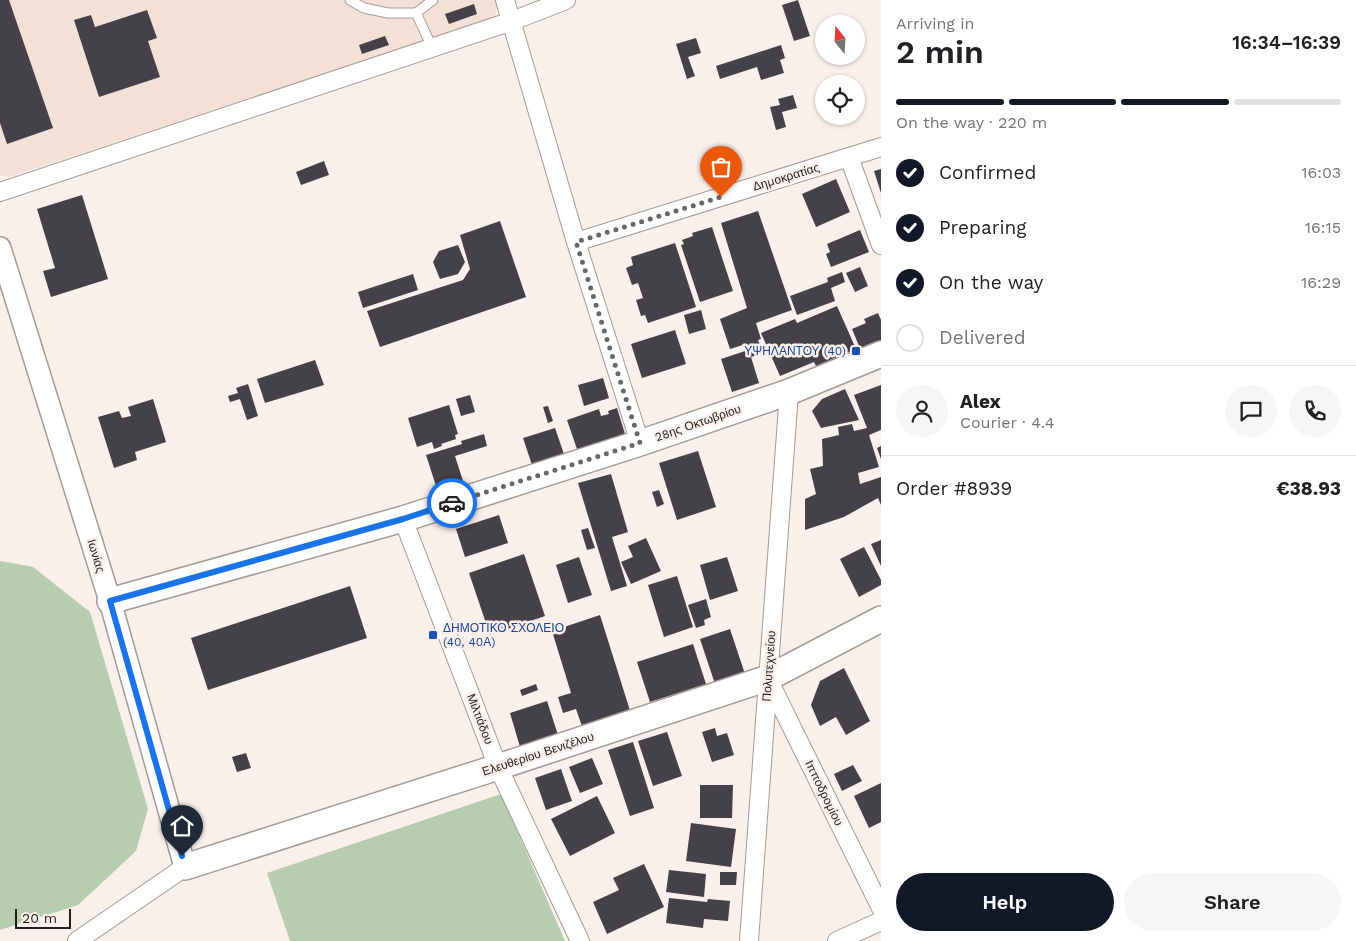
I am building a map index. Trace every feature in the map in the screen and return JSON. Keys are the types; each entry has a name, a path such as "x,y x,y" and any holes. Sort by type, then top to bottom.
{"main road":[{"name":"28ης Οκτωβρίου","path":"110,601 403,519 640,443 789,392 881,354"},
{"name":"Ελευθερίου Βενιζέλου","path":"185,867 768,678 881,619"}],"street":[{"path":"505,0 576,242 640,443"},
{"path":"0,192 512,20 566,0"},
{"name":"Δημοκρατίας","path":"576,242 848,158 881,146"},
{"path":"848,158 881,244"},
{"name":"Ιωνίας","path":"0,248 110,601 185,867"},
{"name":"Πολυτεχνείου","path":"749,941 789,392"},
{"name":"Μιλτιάδου","path":"403,519 498,767 580,941"},
{"name":"Ιπποδρομίου","path":"768,678 881,908"},
{"path":"77,941 185,867"},
{"path":"836,941 881,921"}],"lane":[{"path":"350,0 364,8 388,13 416,13 433,0"},
{"path":"416,13 432,47"}],"shaded area":[{"path":"0,0 499,0 500,4 493,19 9,177 0,175"}],"green space":[{"path":"0,561 33,567 90,612 148,809 136,851 78,905 0,930"},
{"path":"501,794 565,941 290,941 267,873"}],"building":[{"path":"0,0 9,0 53,128 7,144 0,123"},
{"path":"798,0 810,36 794,41 782,5"},
{"path":"474,4 477,14 449,24 445,14"},
{"path":"147,10 157,38 148,41 160,77 99,97 74,20 91,15 95,27"},
{"path":"385,36 389,45 362,54 359,45"},
{"path":"696,38 701,53 688,57 695,76 687,79 676,44"},
{"path":"781,45 785,58 780,60 784,73 761,80 757,67 720,79 716,66"},
{"path":"793,95 797,108 782,112 786,127 776,130 770,107 780,105 778,99"},
{"path":"324,161 329,175 301,185 296,172"},
{"path":"881,169 881,193 874,171"},
{"path":"836,179 850,212 816,227 802,194"},
{"path":"82,195 108,279 51,297 43,271 55,268 37,209"},
{"path":"758,211 792,310 756,323 761,339 758,340 763,353 751,357 759,383 732,392 721,359 748,350 746,344 730,349 720,319 747,308 721,223"},
{"path":"500,221 526,297 380,347 367,311 463,280 470,269 460,235"},
{"path":"712,227 733,291 700,302 681,245 684,244 682,240 693,236 692,233"},
{"path":"860,230 869,252 831,267 826,254 830,252 827,244"},
{"path":"675,243 696,307 648,323 645,315 641,316 636,300 643,298 638,283 632,285 626,268 633,265 631,257"},
{"path":"458,245 465,262 458,274 440,279 433,262 439,251"},
{"path":"860,267 868,286 855,292 846,273"},
{"path":"842,272 845,282 831,288 835,301 797,315 790,296 828,282 827,278"},
{"path":"413,274 418,290 363,308 358,292"},
{"path":"837,306 856,349 816,366 814,362 780,376 761,333 795,319 797,323"},
{"path":"701,310 706,329 689,334 684,315"},
{"path":"878,313 881,320 881,342 861,351 852,329 866,323 864,319"},
{"path":"675,330 686,364 642,378 631,344"},
{"path":"315,360 324,385 265,403 257,379"},
{"path":"603,378 609,398 584,406 578,385"},
{"path":"248,384 258,416 247,420 240,399 230,402 228,396 238,393 236,388"},
{"path":"881,385 881,430 869,435 879,467 858,473 860,484 881,477 881,505 878,498 844,517 805,530 805,499 816,494 810,469 823,466 822,439 839,435 838,427 852,424 854,431 867,428 854,395"},
{"path":"845,389 859,420 821,428 812,411 822,399"},
{"path":"470,395 475,412 461,416 456,399"},
{"path":"153,399 166,442 135,452 137,460 114,468 98,417 119,411 122,418 131,416 128,407"},
{"path":"449,405 458,434 455,435 456,439 441,444 442,446 434,449 432,442 417,447 408,418"},
{"path":"548,406 553,421 548,423 543,407"},
{"path":"617,408 626,437 578,452 567,420 599,409 601,416 609,414 608,411"},
{"path":"555,428 566,460 534,471 523,438"},
{"path":"484,434 487,446 455,456 463,481 437,489 426,455 462,444 461,441"},
{"path":"881,446 881,459 877,448"},
{"path":"698,451 716,507 677,520 659,463"},
{"path":"611,474 628,532 612,537 627,586 611,591 578,483"},
{"path":"659,490 664,504 657,507 652,492"},
{"path":"499,515 508,543 465,557 456,529"},
{"path":"588,528 595,548 587,550 581,530"},
{"path":"646,538 661,571 631,584 621,562 633,557 628,546"},
{"path":"881,540 881,566 871,544"},
{"path":"864,547 881,580 881,585 859,597 840,559"},
{"path":"524,554 545,616 490,635 469,573"},
{"path":"579,557 592,595 568,603 556,565"},
{"path":"727,557 738,591 710,600 700,565"},
{"path":"677,576 693,627 664,637 648,585"},
{"path":"350,586 367,638 208,690 191,638"},
{"path":"706,599 711,617 704,620 705,625 696,628 688,605"},
{"path":"600,615 632,717 584,732 576,709 563,713 558,697 571,693 552,631"},
{"path":"730,629 746,677 716,687 700,639"},
{"path":"693,644 706,684 650,702 637,662"},
{"path":"844,668 870,721 846,735 836,717 820,726 811,705 820,681"},
{"path":"536,684 538,690 522,696 520,690"},
{"path":"547,701 558,735 520,747 510,713"},
{"path":"715,728 717,736 727,733 734,755 712,762 702,732"},
{"path":"667,732 682,776 653,786 638,741"},
{"path":"633,742 654,808 630,816 608,750"},
{"path":"246,753 251,768 237,772 232,757"},
{"path":"592,758 603,784 580,793 569,767"},
{"path":"853,765 862,781 842,791 834,774"},
{"path":"561,769 572,801 546,810 535,778"},
{"path":"881,783 881,822 869,828 854,796"},
{"path":"700,785 733,785 732,818 700,818"},
{"path":"597,796 615,833 570,856 551,819"},
{"path":"691,823 736,829 731,867 686,861"},
{"path":"644,864 664,907 607,934 593,902 619,890 613,878"},
{"path":"669,870 706,874 704,897 666,892"},
{"path":"720,872 737,872 736,885 720,885"},
{"path":"669,898 707,902 708,899 730,901 728,921 704,919 703,928 666,923"}],"way so far":[{"path":"452,503 640,443 576,242 721,197"}],"place":[{"name":"ΥΨΗΛΑΝΤΟΥ (40)","path":"856,351"},
{"name":"ΔΗΜΟΤΙΚΟ ΣΧΟΛΕΙΟ (40, 40Α)","path":"433,635"}],"route":[{"path":"182,856 110,601 403,519 452,503"}]}
